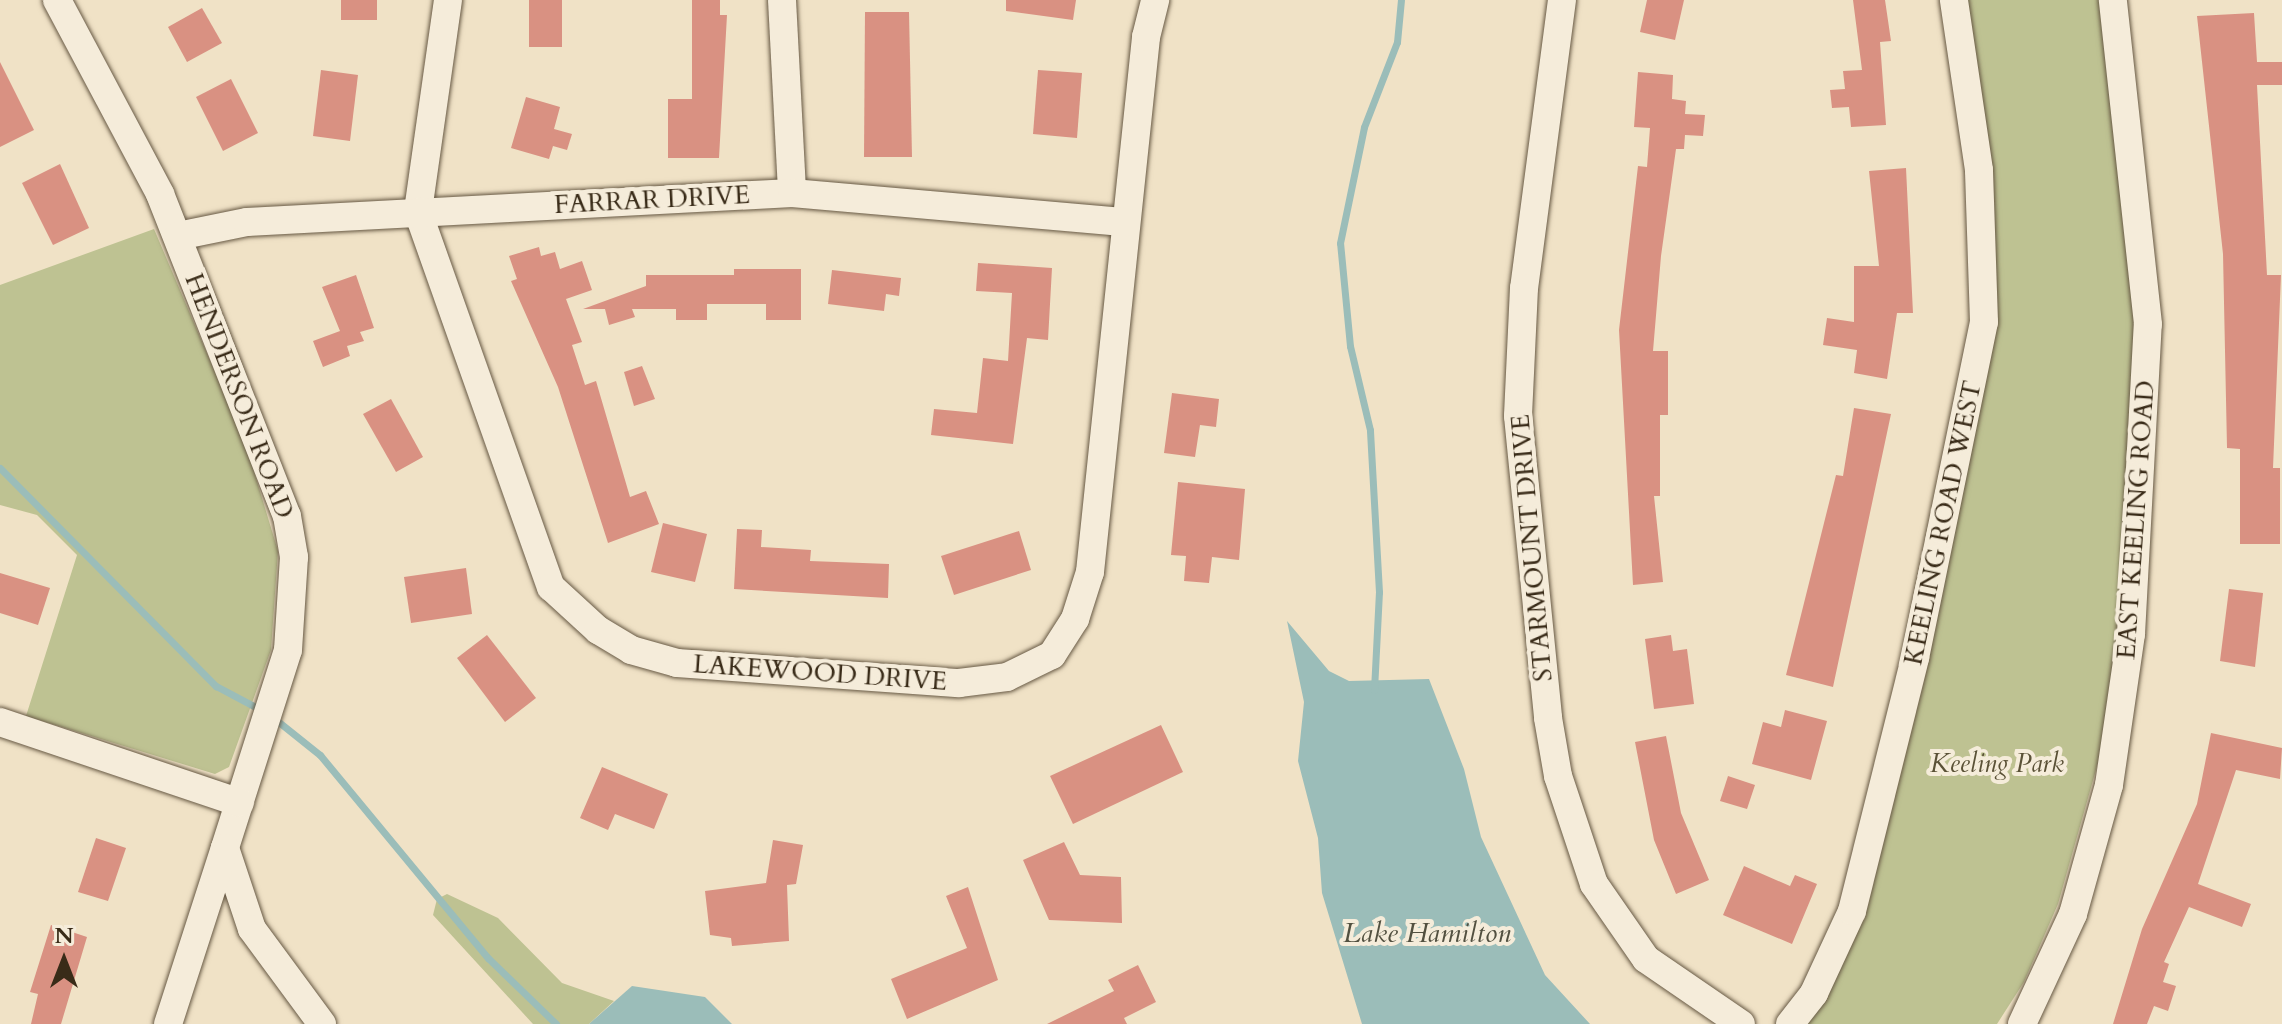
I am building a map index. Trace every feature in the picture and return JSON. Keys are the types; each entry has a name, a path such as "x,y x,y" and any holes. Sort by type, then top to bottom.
{"street":[{"name":"HENDERSON ROAD","path":"57,0 178,236 265,450 294,557 288,650 168,1024"},
{"name":"LAKEWOOD DRIVE","path":"448,0 418,212 532,541 564,604 631,650 677,663 959,683 1007,677 1052,655 1075,619 1090,572 1126,222 1155,0"},
{"path":"782,0 792,193"},
{"name":"STARMOUNT DRIVE","path":"1562,0 1524,288 1518,416 1550,732 1578,846 1619,923 1646,959 1741,1024"},
{"name":"KEELING ROAD WEST","path":"1790,1024 1814,993 1852,911 1915,658 1984,322 1979,170 1954,0"},
{"name":"EAST KEELING ROAD","path":"2022,1024 2073,914 2101,814 2131,634 2148,324 2113,0"},
{"name":"FARRAR DRIVE","path":"178,236 247,222 792,193 1126,222"},
{"path":"0,722 240,803"},
{"path":"225,848 252,929 322,1024"}],"green space":[{"name":"Keeling Park","path":"1963,0 2105,0 2139,325 2120,627 2103,745 2058,904 2024,982 1997,1024 1799,1024 1818,1000 1994,315"},
{"path":"154,229 246,445 278,551 271,650 229,767 215,774 26,716 77,555 37,515 0,505 0,285"},
{"path":"447,894 498,918 562,983 614,1001 589,1024 533,1024 433,915 437,899"}],"water":[{"name":"Lake Hamilton","path":"1287,621 1329,671 1349,681 1429,679 1464,769 1481,837 1545,975 1590,1024 1362,1024 1322,893 1318,838 1298,761 1304,702"},
{"path":"632,986 705,997 732,1024 589,1024"}],"building":[{"path":"341,0 377,0 377,20 341,20"},
{"path":"529,0 562,0 562,47 529,47"},
{"path":"692,0 720,0 720,15 727,15 719,158 668,158 668,99 692,99"},
{"path":"1006,0 1076,0 1073,20 1006,11"},
{"path":"1647,0 1684,0 1675,40 1640,32"},
{"path":"1853,0 1885,0 1891,41 1880,42 1886,125 1851,127 1849,107 1832,108 1830,90 1845,89 1843,71 1862,70"},
{"path":"202,8 222,43 187,62 168,27"},
{"path":"865,12 909,12 912,157 864,157"},
{"path":"2254,13 2257,62 2282,62 2282,85 2257,85 2267,275 2281,275 2273,468 2280,468 2280,544 2240,544 2240,449 2227,448 2223,254 2197,16"},
{"path":"0,62 34,130 0,147"},
{"path":"321,70 358,75 350,141 313,136"},
{"path":"1038,70 1082,73 1077,138 1033,134"},
{"path":"1638,72 1673,75 1672,99 1686,101 1685,114 1705,115 1703,136 1685,135 1684,149 1676,149 1661,256 1653,351 1668,351 1668,415 1660,415 1660,496 1654,496 1663,582 1633,585 1619,330 1638,166 1647,167 1650,128 1634,127"},
{"path":"231,79 258,133 223,151 196,97"},
{"path":"526,97 560,107 554,129 572,134 567,150 553,146 549,159 511,148"},
{"path":"60,164 89,228 53,245 22,183"},
{"path":"1906,168 1913,313 1897,313 1887,379 1854,373 1857,350 1823,345 1827,318 1854,322 1854,266 1879,266 1869,171"},
{"path":"539,247 541,256 555,252 560,269 582,261 592,290 566,299 582,342 572,345 585,385 596,381 630,497 646,491 659,524 608,543 558,387 511,281 517,279 509,256"},
{"path":"978,263 1052,268 1048,340 1027,338 1013,444 931,435 934,409 977,413 983,358 1008,361 1012,293 976,291"},
{"path":"734,269 801,269 801,320 766,320 766,304 707,304 707,320 676,320 676,309 632,309 635,317 609,325 605,309 583,309 646,286 646,275 734,275"},
{"path":"832,270 901,278 899,296 886,294 884,311 828,304"},
{"path":"356,275 374,328 360,332 364,341 347,346 350,356 323,367 313,341 340,331 322,287"},
{"path":"642,366 655,399 634,406 624,372"},
{"path":"1172,393 1219,399 1216,427 1200,425 1195,457 1164,453"},
{"path":"391,399 423,457 396,472 363,414"},
{"path":"1854,408 1891,414 1833,687 1786,675 1836,475 1843,476"},
{"path":"1178,482 1245,489 1239,560 1212,557 1209,583 1184,581 1186,556 1171,555"},
{"path":"663,523 707,534 695,582 651,572"},
{"path":"737,529 762,530 761,547 811,550 810,561 889,564 888,598 734,589"},
{"path":"1019,531 1031,570 954,595 941,556"},
{"path":"466,568 472,614 411,623 404,577"},
{"path":"0,573 50,588 38,625 0,613"},
{"path":"2229,589 2263,593 2255,667 2220,661"},
{"path":"487,635 536,698 505,722 457,658"},
{"path":"1671,635 1673,651 1687,649 1694,704 1654,709 1645,639"},
{"path":"1785,710 1827,721 1811,780 1752,764 1763,722 1781,727"},
{"path":"1161,725 1183,772 1073,824 1050,776"},
{"path":"2211,733 2282,748 2280,779 2236,770 2198,884 2251,904 2242,927 2189,907 2164,962 2169,964 2163,982 2176,986 2168,1011 2154,1006 2147,1024 2113,1024 2142,929 2197,804"},
{"path":"1666,736 1681,813 1709,880 1676,894 1654,840 1635,742"},
{"path":"602,767 668,794 654,829 615,814 608,830 580,818"},
{"path":"1728,776 1755,785 1747,809 1720,801"},
{"path":"96,838 126,848 108,901 78,892"},
{"path":"773,840 803,845 796,884 787,885 789,941 732,946 731,938 710,935 705,891 766,883"},
{"path":"1064,842 1080,875 1121,877 1122,923 1049,920 1023,860"},
{"path":"1744,866 1790,886 1795,875 1817,884 1792,944 1723,915"},
{"path":"968,887 998,980 907,1019 891,979 967,948 946,896"},
{"path":"51,925 87,937 61,1024 31,1024 38,994 30,992"},
{"path":"1138,965 1156,1002 1124,1018 1127,1024 1047,1024 1114,991 1108,980"}],"waterway":[{"path":"1374,690 1379,592 1370,430 1350,346 1340,243 1364,127 1397,42 1401,0"},
{"path":"0,468 216,686 261,710"},
{"path":"275,719 320,755 488,958 556,1024"}]}
